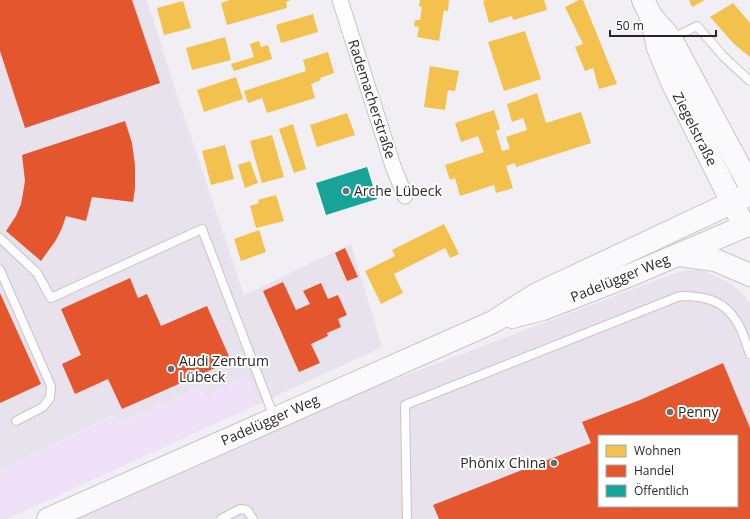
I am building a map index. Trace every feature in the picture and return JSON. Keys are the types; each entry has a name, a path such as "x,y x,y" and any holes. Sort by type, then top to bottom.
{"main road":[{"name":"Ziegelstraße","path":"647,8 671,40 750,186"},
{"name":"Ziegelstraße","path":"647,8 658,48 673,84 741,198 748,229"},
{"name":"Padelügger Weg","path":"48,519 493,322 535,295 741,198"},
{"name":"Padelügger Weg","path":"493,322 543,309 679,254 748,229"},
{"path":"679,254 715,260 750,275"}],"street":[{"name":"Rademacherstraße","path":"340,0 393,166 405,196"}],"lane":[{"path":"671,40 697,26 724,57 750,80"},
{"path":"0,238 37,273 51,298 202,229 275,418"},
{"path":"0,270 51,386 50,398 43,407 16,421"},
{"path":"407,519 405,406 680,296 707,298 721,304 738,322 750,354"},
{"path":"221,519 240,509 247,510 253,519"}],"shaded area":[{"path":"0,0 147,0 244,295 351,244 382,347 254,406 258,398 207,396 201,386 118,423 113,415 0,470"},
{"path":"688,270 702,270 732,284 750,303 750,519 73,519 154,482 293,424 380,385 673,274"},
{"path":"247,374 258,398 254,406 7,519 0,519 0,470 114,415 118,423 201,386 207,396"}],"building: Wohnen":[{"path":"230,0 291,0 286,2 287,8 227,25 221,3"},
{"path":"420,0 449,0 448,11 444,10 439,41 417,37 419,27 414,26 415,20 420,20 422,7 419,6"},
{"path":"544,0 547,10 513,20 512,16 489,23 483,1"},
{"path":"579,0 583,0 617,84 599,89 593,68 585,71 575,47 583,44 565,7"},
{"path":"689,0 705,0 692,7"},
{"path":"183,1 191,28 164,35 157,8"},
{"path":"733,3 750,23 750,57 734,44 710,17"},
{"path":"313,14 318,32 281,43 276,25"},
{"path":"525,31 541,79 504,91 488,42"},
{"path":"225,37 231,60 192,70 186,48"},
{"path":"259,41 261,47 268,45 272,59 234,71 231,64 254,57 250,44"},
{"path":"328,52 334,73 320,78 321,80 311,84 315,98 267,113 262,98 248,103 244,91 306,71 303,60"},
{"path":"430,66 459,71 455,91 448,90 445,110 424,107"},
{"path":"236,77 243,99 204,112 197,90"},
{"path":"537,93 546,123 581,112 591,143 516,167 515,163 506,166 513,188 496,193 494,185 460,196 455,178 450,180 445,165 484,152 478,136 461,142 455,123 494,110 500,129 496,131 502,151 510,149 506,137 527,130 523,118 512,122 507,104"},
{"path":"347,113 355,135 317,147 310,125"},
{"path":"293,124 306,169 294,173 279,129"},
{"path":"272,135 284,177 262,183 250,141"},
{"path":"225,145 234,179 211,185 202,151"},
{"path":"250,161 258,183 245,188 238,165"},
{"path":"276,195 284,221 256,228 250,206 259,203 258,200"},
{"path":"444,224 459,254 450,258 445,248 394,274 403,293 381,304 365,271 395,256 392,250"},
{"path":"259,230 266,252 241,261 234,239"}],"building: Handel":[{"path":"0,0 132,0 160,83 25,128 0,51"},
{"path":"125,121 132,143 135,165 135,188 133,202 92,197 86,221 66,216 56,240 41,261 6,231 16,216 21,204 25,181 22,155"},
{"path":"345,248 358,277 347,281 335,253"},
{"path":"130,278 138,298 147,294 161,326 207,306 231,361 122,409 108,379 75,394 62,364 81,355 61,309"},
{"path":"283,282 296,310 310,304 303,291 321,283 328,299 338,295 347,315 338,319 341,327 327,333 328,336 311,344 320,363 299,372 263,291"},
{"path":"0,293 41,384 0,403"},
{"path":"723,363 750,428 750,519 439,519 433,505 591,443 582,422 640,400"}],"building: Öffentlich":[{"name":"Arche Lübeck","path":"367,167 377,199 326,215 316,183"}],"place":[{"name":"Arche Lübeck","path":"346,191"},
{"name":"Audi Zentrum Lübeck","path":"171,369"},
{"name":"Penny","path":"670,412"},
{"name":"Phönix China","path":"554,463"}]}
